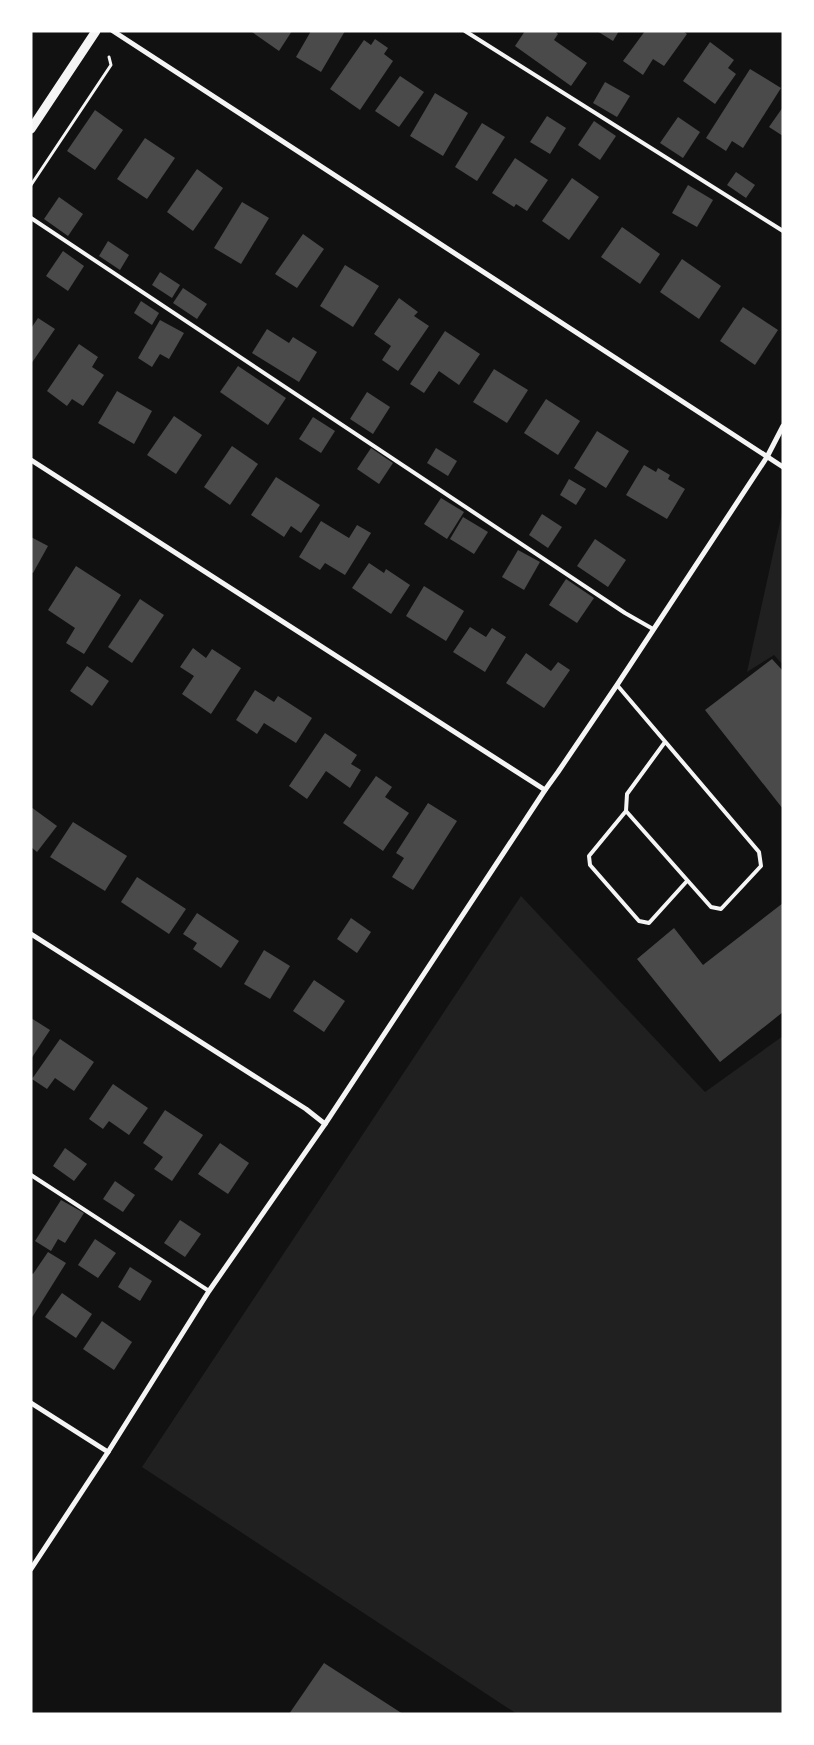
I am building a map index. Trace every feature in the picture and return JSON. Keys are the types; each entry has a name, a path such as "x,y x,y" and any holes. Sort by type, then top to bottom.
{"street":[{"path":"31,129 96,31"},
{"path":"113,31 783,467"},
{"path":"31,1569 108,1452 209,1291 325,1124 545,790 617,685 767,456 783,426"},
{"path":"31,460 545,790"},
{"path":"31,934 298,1104 325,1124"},
{"path":"31,1403 108,1452"}],"lane":[{"path":"465,31 783,231"},
{"path":"31,218 625,613 653,629"},
{"path":"617,685 759,852 761,866 721,909 711,908 626,811"},
{"path":"665,742 627,794 626,811 589,856 590,865 639,921 649,923 687,881"},
{"path":"31,1175 209,1291"}],"path":[{"path":"31,185 110,65 109,57"}],"shaded area":[{"path":"782,513 783,665 774,655 747,672"},
{"path":"521,896 705,1092 783,1036 783,1714 517,1714 142,1467"}],"building":[{"path":"253,31 292,31 279,51"},
{"path":"311,31 345,31 321,72 296,57"},
{"path":"525,31 555,31 558,34 554,40 587,63 571,86 515,46"},
{"path":"597,31 619,31 613,41"},
{"path":"645,31 683,31 687,34 664,66 653,59 643,75 623,61"},
{"path":"375,39 388,48 384,54 393,61 360,110 330,89 364,40 371,45"},
{"path":"710,42 734,60 728,68 736,74 715,104 683,81"},
{"path":"750,69 781,88 743,148 732,141 726,151 706,138"},
{"path":"400,76 424,92 399,127 375,111"},
{"path":"605,82 630,96 617,117 593,103"},
{"path":"435,93 468,113 443,156 410,136"},
{"path":"783,107 783,136 769,127"},
{"path":"95,110 123,130 95,170 67,151"},
{"path":"547,116 566,128 550,154 530,142"},
{"path":"678,117 700,132 683,158 660,143"},
{"path":"594,121 616,136 600,160 578,145"},
{"path":"482,123 505,137 477,181 455,167"},
{"path":"145,138 175,158 147,199 117,179"},
{"path":"515,158 548,180 527,211 516,204 514,207 492,193"},
{"path":"197,169 223,188 193,231 167,212"},
{"path":"736,172 755,185 746,198 727,185"},
{"path":"572,178 599,197 569,240 542,221"},
{"path":"688,185 713,200 697,227 672,213"},
{"path":"59,197 83,214 68,236 44,219"},
{"path":"242,202 269,218 241,264 214,248"},
{"path":"622,227 660,254 640,284 601,257"},
{"path":"303,234 324,249 297,288 275,274"},
{"path":"108,241 129,255 120,270 99,256"},
{"path":"63,251 84,266 68,291 46,276"},
{"path":"682,259 721,286 699,319 660,292"},
{"path":"345,265 379,286 353,327 320,306"},
{"path":"160,272 180,285 172,298 152,285"},
{"path":"183,288 207,304 197,319 173,303"},
{"path":"399,298 418,312 414,316 429,326 398,371 382,360 391,346 374,334"},
{"path":"141,301 159,313 152,325 134,313"},
{"path":"743,307 778,330 755,365 720,341"},
{"path":"38,318 55,329 31,364 31,326"},
{"path":"160,320 184,333 169,359 160,354 152,367 138,358"},
{"path":"267,329 289,343 293,337 317,352 299,382 252,353"},
{"path":"445,331 480,354 459,385 439,371 424,393 410,384"},
{"path":"79,344 98,357 92,367 104,375 83,406 72,399 67,406 47,391"},
{"path":"238,366 286,398 268,425 220,392"},
{"path":"494,369 528,390 507,423 473,402"},
{"path":"117,391 152,411 134,444 98,423"},
{"path":"367,392 390,407 373,434 350,419"},
{"path":"546,399 580,421 558,455 524,433"},
{"path":"174,416 202,435 176,474 147,455"},
{"path":"313,417 335,431 321,453 299,439"},
{"path":"597,431 629,451 606,488 574,468"},
{"path":"232,446 258,464 230,505 204,487"},
{"path":"371,448 393,463 379,484 357,469"},
{"path":"436,448 457,461 448,476 427,463"},
{"path":"644,465 656,472 658,468 670,475 668,479 685,489 667,519 626,495"},
{"path":"276,477 320,505 301,533 291,526 284,537 251,515"},
{"path":"569,479 586,489 576,505 560,495"},
{"path":"441,498 464,512 447,539 424,524"},
{"path":"542,514 562,527 548,548 529,535"},
{"path":"463,517 488,532 474,554 450,539"},
{"path":"321,521 349,538 357,525 371,533 345,575 325,563 320,570 299,557"},
{"path":"31,537 48,546 33,573 31,572"},
{"path":"595,539 626,560 608,587 577,566"},
{"path":"518,550 540,562 524,590 502,577"},
{"path":"369,563 384,573 386,569 410,585 391,614 352,588"},
{"path":"76,566 121,595 84,654 66,643 75,628 48,610"},
{"path":"566,579 594,598 577,623 549,605"},
{"path":"424,586 464,611 446,641 406,616"},
{"path":"140,599 164,615 132,663 108,647"},
{"path":"470,627 486,637 492,628 506,637 485,672 453,652"},
{"path":"193,648 206,658 212,649 241,668 211,714 182,694 194,676 180,667"},
{"path":"526,653 551,671 558,662 570,670 544,708 506,683"},
{"path":"772,659 783,671 783,809 705,710"},
{"path":"87,666 109,681 92,706 70,691"},
{"path":"255,690 274,702 278,696 312,718 296,743 264,723 257,734 236,720"},
{"path":"325,733 357,755 351,764 361,770 350,788 326,771 307,799 289,786"},
{"path":"376,776 392,787 385,797 409,813 383,851 343,823"},
{"path":"428,803 457,821 413,890 392,877 404,858 396,853"},
{"path":"31,807 57,826 37,852 31,847"},
{"path":"73,822 127,856 105,891 50,857"},
{"path":"137,877 186,909 169,934 121,902"},
{"path":"783,903 783,1012 720,1062 637,959 674,928 703,965"},
{"path":"197,913 239,941 221,968 193,949 197,943 183,934"},
{"path":"351,918 371,932 357,953 337,939"},
{"path":"264,950 290,966 270,999 244,984"},
{"path":"314,980 345,1001 324,1032 293,1011"},
{"path":"31,1018 50,1030 31,1059"},
{"path":"60,1039 94,1062 74,1091 55,1078 47,1089 32,1079"},
{"path":"113,1084 148,1108 129,1135 109,1121 103,1129 89,1119"},
{"path":"165,1110 203,1135 172,1181 154,1169 163,1157 143,1143"},
{"path":"220,1143 249,1163 228,1194 198,1174"},
{"path":"65,1148 87,1164 74,1181 53,1166"},
{"path":"115,1181 135,1195 123,1212 103,1199"},
{"path":"61,1200 84,1213 65,1243 58,1239 51,1251 35,1241"},
{"path":"180,1220 201,1234 185,1257 164,1243"},
{"path":"95,1239 116,1253 98,1278 78,1265"},
{"path":"48,1252 66,1263 31,1319 31,1273 33,1274"},
{"path":"130,1267 152,1281 140,1301 118,1287"},
{"path":"62,1293 92,1314 76,1338 45,1317"},
{"path":"102,1321 132,1342 114,1370 83,1349"},
{"path":"324,1663 403,1714 289,1714"}]}
